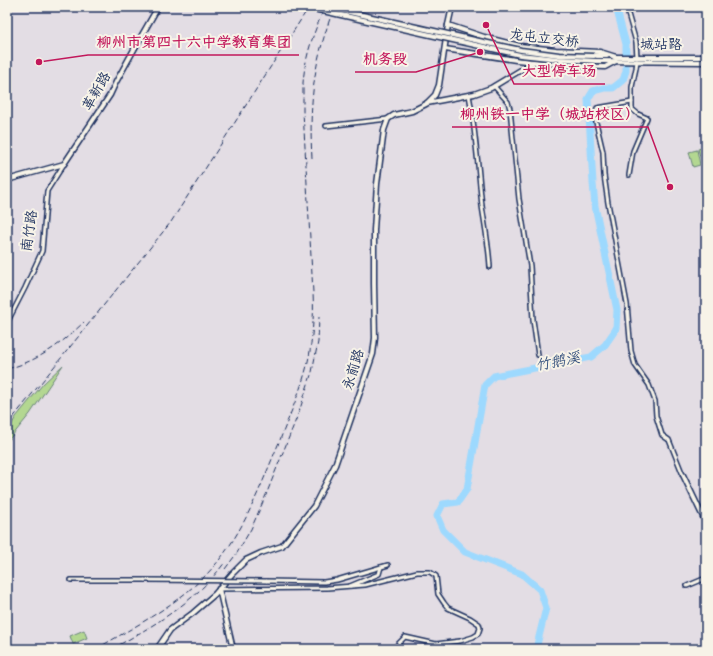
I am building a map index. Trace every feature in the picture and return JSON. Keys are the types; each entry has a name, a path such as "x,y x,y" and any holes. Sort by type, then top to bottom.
{"street":[{"name":"革新路","path":"64,164 110,96 116,82 158,7"},
{"name":"龙屯立交桥","path":"306,7 520,55 596,61"},
{"name":"龙屯立交桥","path":"327,7 521,50 559,55 594,56"},
{"path":"426,104 435,95 439,85 452,7"},
{"path":"626,7 636,42 636,68 632,87 632,109 638,114 647,118 633,151 629,175"},
{"name":"城站路","path":"448,25 484,37 515,44 556,50 600,52 617,59"},
{"name":"城站路","path":"445,49 534,62 577,66 605,67 617,59"},
{"name":"城站路","path":"594,56 617,59"},
{"name":"城站路","path":"596,61 617,59 706,57"},
{"name":"城站路","path":"635,59 706,62"},
{"path":"326,126 388,119 394,114 412,111 426,104 468,96 494,86 534,62"},
{"path":"494,86 508,102 510,109 519,199 530,266 533,320 538,355"},
{"path":"468,96 473,114 482,208 490,267"},
{"path":"632,102 597,108 595,118 603,152 604,175 608,203 627,304 631,351 635,365 649,385 655,401 656,416 662,435 669,440 683,475 706,523"},
{"name":"永前路","path":"157,649 170,630 193,613 219,589 246,560 282,546 314,506 335,465 373,354 375,338 374,230 377,184 384,130 388,119"},
{"path":"7,180 64,164"},
{"name":"南竹路","path":"7,323 26,288 42,251 47,191 64,164"},
{"path":"72,580 324,582 337,580 388,565"},
{"path":"346,587 379,574 381,567"},
{"path":"233,649 219,589 346,587 365,585 417,572 430,572 436,576 438,594 448,608 470,618 479,624 480,628 478,634 474,637 460,641 436,644 405,637 393,649"},
{"path":"688,586 706,578"}],"green space":[{"path":"706,147 706,163 702,164 698,149"},
{"path":"697,150 700,165 693,167 689,152"},
{"path":"63,365 30,414 7,442 7,432 16,417 43,384"},
{"path":"84,630 87,638 73,644 70,636"}],"waterway":[{"name":"竹鹅溪","path":"536,649 546,608 540,590 522,574 465,552 443,530 437,516 443,504 458,502 467,489 485,385 494,376 591,357 605,345 616,329 617,310 595,206 588,99 593,91 604,88 613,88 623,80 626,71 626,44 616,7"}],"railway":[{"path":"7,425 171,222 309,7"},
{"path":"96,649 154,615 181,597 206,575 219,560 240,528 249,511 280,440 305,374 313,329 313,293 303,111 303,83 311,44 325,7"},
{"path":"312,158 312,96 321,47 334,7"},
{"path":"225,569 237,553 251,529 299,412 312,372 318,342 319,317"},
{"path":"7,369 30,361 49,351 84,322"},
{"path":"112,649 159,621 188,601 214,576 225,562"}],"place":[{"name":"大型停车场","path":"486,25"},
{"name":"机务段","path":"480,52"},
{"name":"柳州市第四十六中学教育集团","path":"39,62"},
{"name":"柳州铁一中学（城站校区）","path":"670,187"}]}
